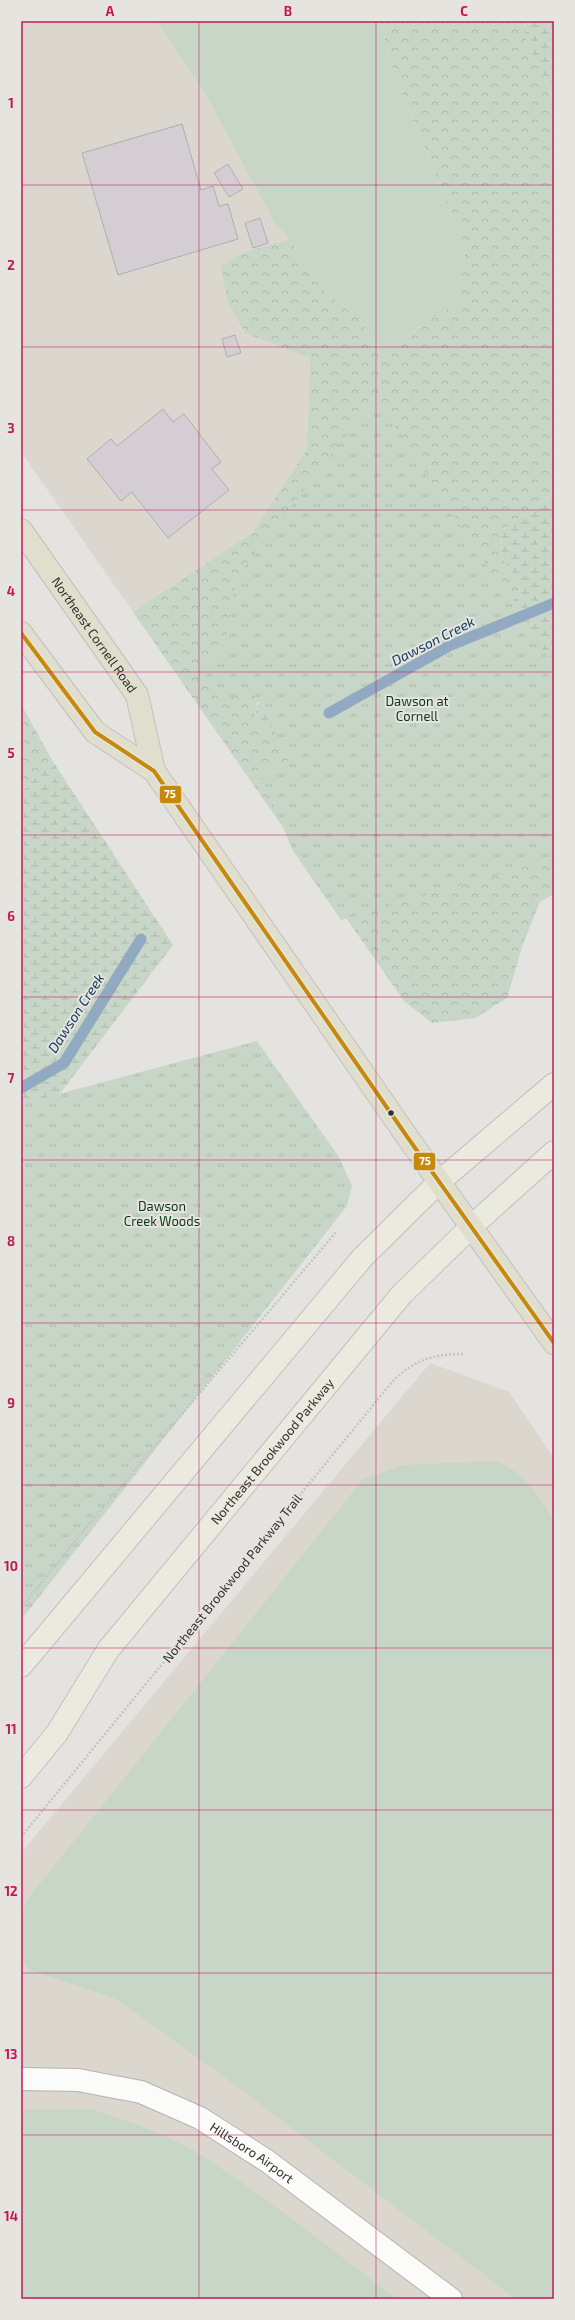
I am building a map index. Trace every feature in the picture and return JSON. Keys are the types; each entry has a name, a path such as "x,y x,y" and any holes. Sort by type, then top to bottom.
{"highway":[{"name":"Northeast Cornell Road","path":"21,530 137,695 154,771"},
{"name":"Northeast Cornell Road","path":"21,633 30,656 95,732 154,771 439,1182 472,1226 554,1343"}],"main road":[{"path":"21,1666 363,1256 439,1182 554,1084"},
{"name":"Northeast Brookwood Parkway","path":"21,1777 58,1733 108,1650 402,1294 472,1226 554,1152"}],"lane":[{"name":"Hillsboro Airport","path":"21,2079 78,2080 141,2092 200,2118 267,2161 452,2299"}],"path":[{"path":"21,1608 99,1511 337,1231"},
{"name":"Northeast Brookwood Parkway Trail","path":"21,1836 392,1382 406,1367 423,1360 448,1354 464,1354"}],"shaded area":[{"path":"21,21 157,21 207,97 274,222 289,239 245,252 245,333 310,357 307,449 252,533 133,612 21,452"},
{"path":"430,1363 509,1392 554,1458 554,2299 21,2299 21,1853"}],"green space":[{"path":"157,21 380,21 394,73 466,249 458,302 379,354 361,321 322,289 289,239 274,222 207,97"},
{"path":"380,21 524,21 526,41 554,100 554,492 501,531 502,557 519,586 518,595 510,605 266,692 257,703 255,715 554,739 554,894 540,902 523,944 507,998 475,1018 432,1023 404,1001 133,612 252,533 307,449 310,358 245,333 228,301 221,266 245,252 289,239 322,289 361,321 379,354 458,302 466,249 394,73"},
{"path":"524,21 554,21 554,100 526,41"},
{"name":"Dawson at Cornell","path":"376,397 554,667 554,858 341,920 293,851 261,775 290,759 251,687 222,703 198,669 224,650 236,577"},
{"path":"554,492 554,739 283,732 268,731 258,725 256,711 260,700 266,692 510,605 518,595 519,586 502,557 501,531"},
{"path":"21,704 52,760 21,793"},
{"path":"52,760 173,945 46,1112 21,1134 21,793"},
{"name":"Dawson Creek Woods","path":"257,1041 339,1157 352,1186 347,1206 21,1620 21,1104"},
{"path":"495,1461 514,1470 522,1477 536,1493 554,1519 554,2299 516,2299 227,2079 116,1999 29,1970 21,1959 21,1916 26,1901 363,1479 402,1465"},
{"path":"89,2109 144,2127 196,2152 248,2186 397,2299 21,2299 21,2110"}],"building":[{"path":"182,124 201,190 213,186 219,206 228,204 238,239 118,275 82,153"},
{"path":"228,164 243,189 229,197 214,173"},
{"path":"260,218 268,243 253,248 245,223"},
{"path":"235,335 241,353 227,357 222,339"},
{"path":"163,409 173,422 184,414 221,462 212,469 229,490 168,538 132,492 121,501 87,459 111,439 117,446"}],"waterway":[{"name":"Dawson Creek","path":"329,713 449,646 554,603"},
{"name":"Dawson Creek","path":"21,1088 64,1063 141,939"}],"transit line":[{"name":"75","path":"21,633 95,732 154,771 408,1138 554,1343"}]}
